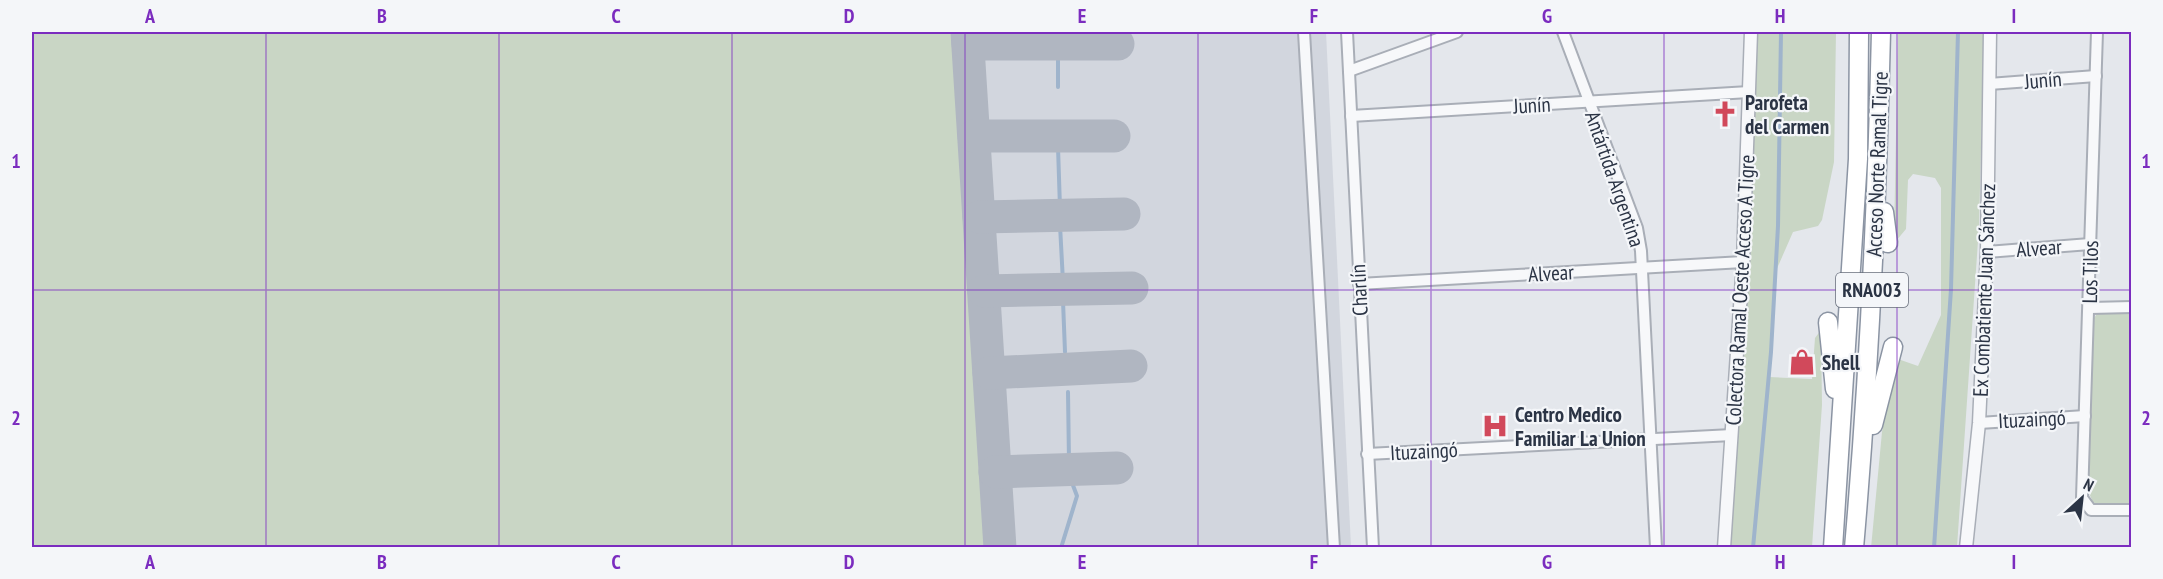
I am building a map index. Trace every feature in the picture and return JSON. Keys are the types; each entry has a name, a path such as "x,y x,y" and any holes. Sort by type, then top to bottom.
{"highway":[{"path":"1846,193 1858,32"},
{"name":"Acceso Norte Ramal Tigre","path":"1833,548 1841,457 1858,159 1858,32"},
{"name":"Acceso Norte Ramal Tigre","path":"1854,548 1860,482 1878,164 1881,32"},
{"path":"1878,164 1888,243"},
{"path":"1828,322 1841,457"},
{"path":"1860,482 1893,347"}],"street":[{"path":"1304,32 1334,548"},
{"name":"Charlín","path":"1347,32 1373,548"},
{"path":"1348,71 1458,32"},
{"name":"Antártida Argentina","path":"1563,32 1637,228 1642,268 1656,548"},
{"name":"Colectora Ramal Oeste Acceso A Tigre","path":"1724,548 1743,262 1751,32"},
{"name":"Ex Combatiente Juan Sánchez","path":"1966,548 1979,423 1987,252 1990,32"},
{"name":"Los Tilos","path":"2097,32 2090,308 2082,498 2091,510 2132,510"},
{"name":"Junín","path":"1989,84 2096,76"},
{"name":"Junín","path":"1351,116 1749,92"},
{"name":"Alvear","path":"1987,252 2090,244"},
{"name":"Alvear","path":"1359,284 1743,262"},
{"path":"2090,308 2132,307"},
{"name":"Ituzaingó","path":"1979,423 2085,416"},
{"name":"Ituzaingó","path":"1367,454 1732,435"}],"shaded area":[{"path":"32,32 1326,32 1351,547 32,547"}],"green space":[{"path":"32,32 955,32 987,547 32,547"},
{"path":"1756,32 1836,32 1834,162 1822,220 1818,226 1793,232 1775,273 1769,377 1812,379 1815,338 1821,330 1822,405 1812,547 1728,548 1750,261"},
{"path":"1898,32 1984,32 1979,226 1957,547 1871,548 1882,432 1895,358 1918,366 1941,315 1941,188 1935,178 1913,174 1908,180 1906,229 1896,241 1894,238"},
{"path":"2131,310 2131,503 2101,506 2093,502 2088,491 2094,318 2099,311"}],"waterway":[{"path":"1753,548 1771,352 1778,226 1781,32"},
{"path":"1934,548 1951,289 1958,32"},
{"path":"1058,54 1058,87"},
{"path":"1058,147 1060,208"},
{"path":"1060,225 1063,282"},
{"path":"1063,301 1065,352"},
{"path":"1068,392 1069,462"},
{"path":"1061,548 1077,496 1071,480"}],"taxiway":[{"path":"967,32 1000,548"},
{"path":"968,44 1118,44"},
{"path":"974,136 1114,136"},
{"path":"979,217 1124,214"},
{"path":"984,291 1132,288"},
{"path":"989,373 1131,366"},
{"path":"995,472 1117,468"}],"place":[{"name":"Parofeta del Carmen","path":"1725,114"},
{"name":"Shell","path":"1802,362"},
{"name":"Centro Medico Familiar La Union","path":"1495,426"}]}
